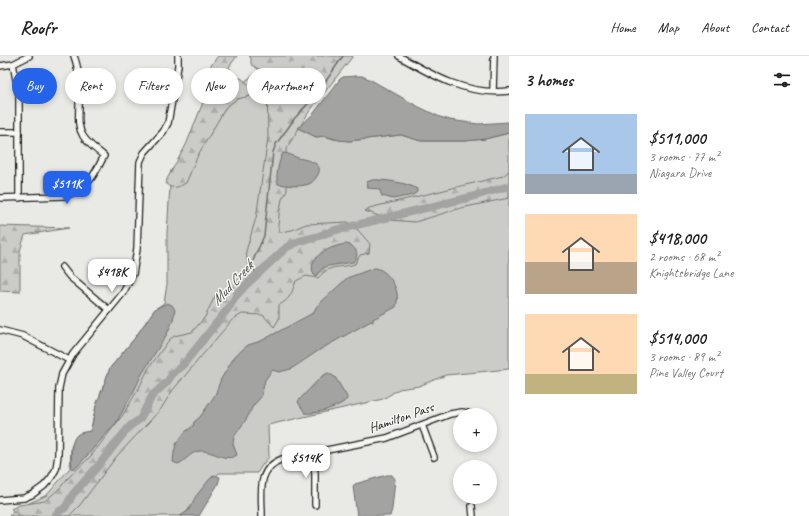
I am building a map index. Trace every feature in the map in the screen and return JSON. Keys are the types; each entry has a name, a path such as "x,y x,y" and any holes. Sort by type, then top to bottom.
{"street":[{"path":"0,66 12,64 29,56"},
{"path":"0,198 55,197 71,194 92,178 104,156 84,137 80,128 78,118 78,68 74,56"},
{"path":"0,500 24,498 33,494 44,486 55,472 58,455 59,388 62,374 69,360 80,345 123,293 133,274 137,249 140,162 144,153 163,132 168,123 178,66 178,56"},
{"path":"399,56 409,59 448,83 476,90 509,91"},
{"path":"493,91 494,56"},
{"path":"12,64 19,95 19,198"},
{"path":"0,132 20,132"},
{"path":"62,267 70,277 109,310"},
{"path":"0,330 23,336 69,360"},
{"name":"Hamilton Pass","path":"262,516 263,478 269,467 275,462 282,459 387,438 453,414"},
{"path":"422,425 434,457"},
{"path":"311,453 315,473 315,505"},
{"path":"472,506 473,516"}],"green space":[{"path":"218,56 237,56 230,68 209,68"},
{"path":"249,56 353,56 326,90 326,68 256,68 251,64 251,58"},
{"path":"239,78 247,83 247,97 239,99"},
{"path":"247,80 247,104 286,104 298,128 316,137 325,136 333,139 349,141 401,135 421,141 465,141 485,139 509,133 509,369 446,375 419,386 399,389 383,399 268,425 269,457 257,473 219,473 183,516 9,516 14,510 47,495 70,468 71,447 75,438 79,434 90,431 91,429 96,406 110,368 134,339 155,309 164,303 167,284 167,233 171,170 188,155 223,104 239,104 239,86"},
{"path":"202,104 230,104 226,107 198,155 186,183 178,187 171,187 166,184 167,179 186,145"},
{"path":"267,104 315,104 286,149 287,191 282,199 279,215 278,226 280,232 292,230 306,224 348,222 358,230 370,244 369,253 360,255 355,264 331,268 318,278 306,276 296,281 292,292 286,301 279,305 279,319 274,327 263,315 242,314 232,320 172,391 161,409 116,457 80,505 69,516 18,515 11,509 19,505 45,501 91,456 122,416 139,388 148,369 169,340 174,336 192,332 205,317 217,292 231,290 248,267 246,251 256,218 268,138"},
{"path":"509,171 509,198 461,208 415,222 390,220 365,211 369,208 503,176"},
{"path":"0,226 69,228 25,235 20,251 20,292 0,291"}],"shaded area":[{"path":"362,76 417,106 450,120 478,124 509,122 509,133 485,139 465,141 421,141 401,135 349,141 325,136 316,137 298,128 314,113 321,104 326,104 326,97 343,77"},
{"path":"283,153 310,161 317,165 319,172 315,179 309,184 302,186 278,184 278,168"},
{"path":"372,180 402,183 417,189 417,192 413,195 393,199 382,196 379,189 368,188 367,182"},
{"path":"346,244 352,246 356,250 357,256 353,262 328,266 323,268 316,276 314,275 312,268 316,257 327,250"},
{"path":"374,268 382,270 386,273 394,285 397,295 396,307 373,319 373,322 371,321 321,349 291,369 279,372 272,370 265,380 261,397 253,406 234,437 233,444 237,455 228,458 210,452 200,451 193,453 178,464 173,462 176,444 185,432 193,426 194,422 200,417 209,404 215,395 221,379 235,356 248,345 261,341 313,313 317,306 347,278"},
{"path":"167,303 172,305 175,310 173,320 167,334 142,374 116,423 77,467 72,469 71,461 73,441 78,434 90,431 96,406 110,368 134,339 155,309"},
{"path":"328,373 335,377 347,399 344,402 328,409 315,413 305,413 298,402 299,400 322,376"},
{"path":"214,475 220,477 218,484 199,516 180,516 188,511 196,496"},
{"path":"392,475 395,479 390,516 357,516 353,486 355,484"}],"waterway":[{"path":"256,275 252,263 264,236 273,152 276,144 294,119 317,94 343,56"},
{"name":"Mud Creek","path":"55,516 58,512 65,508 73,494 99,465 130,426 140,419 152,396 168,381 173,373 183,365 230,306 236,296 287,247 300,241 332,231 471,197 509,186"}]}
